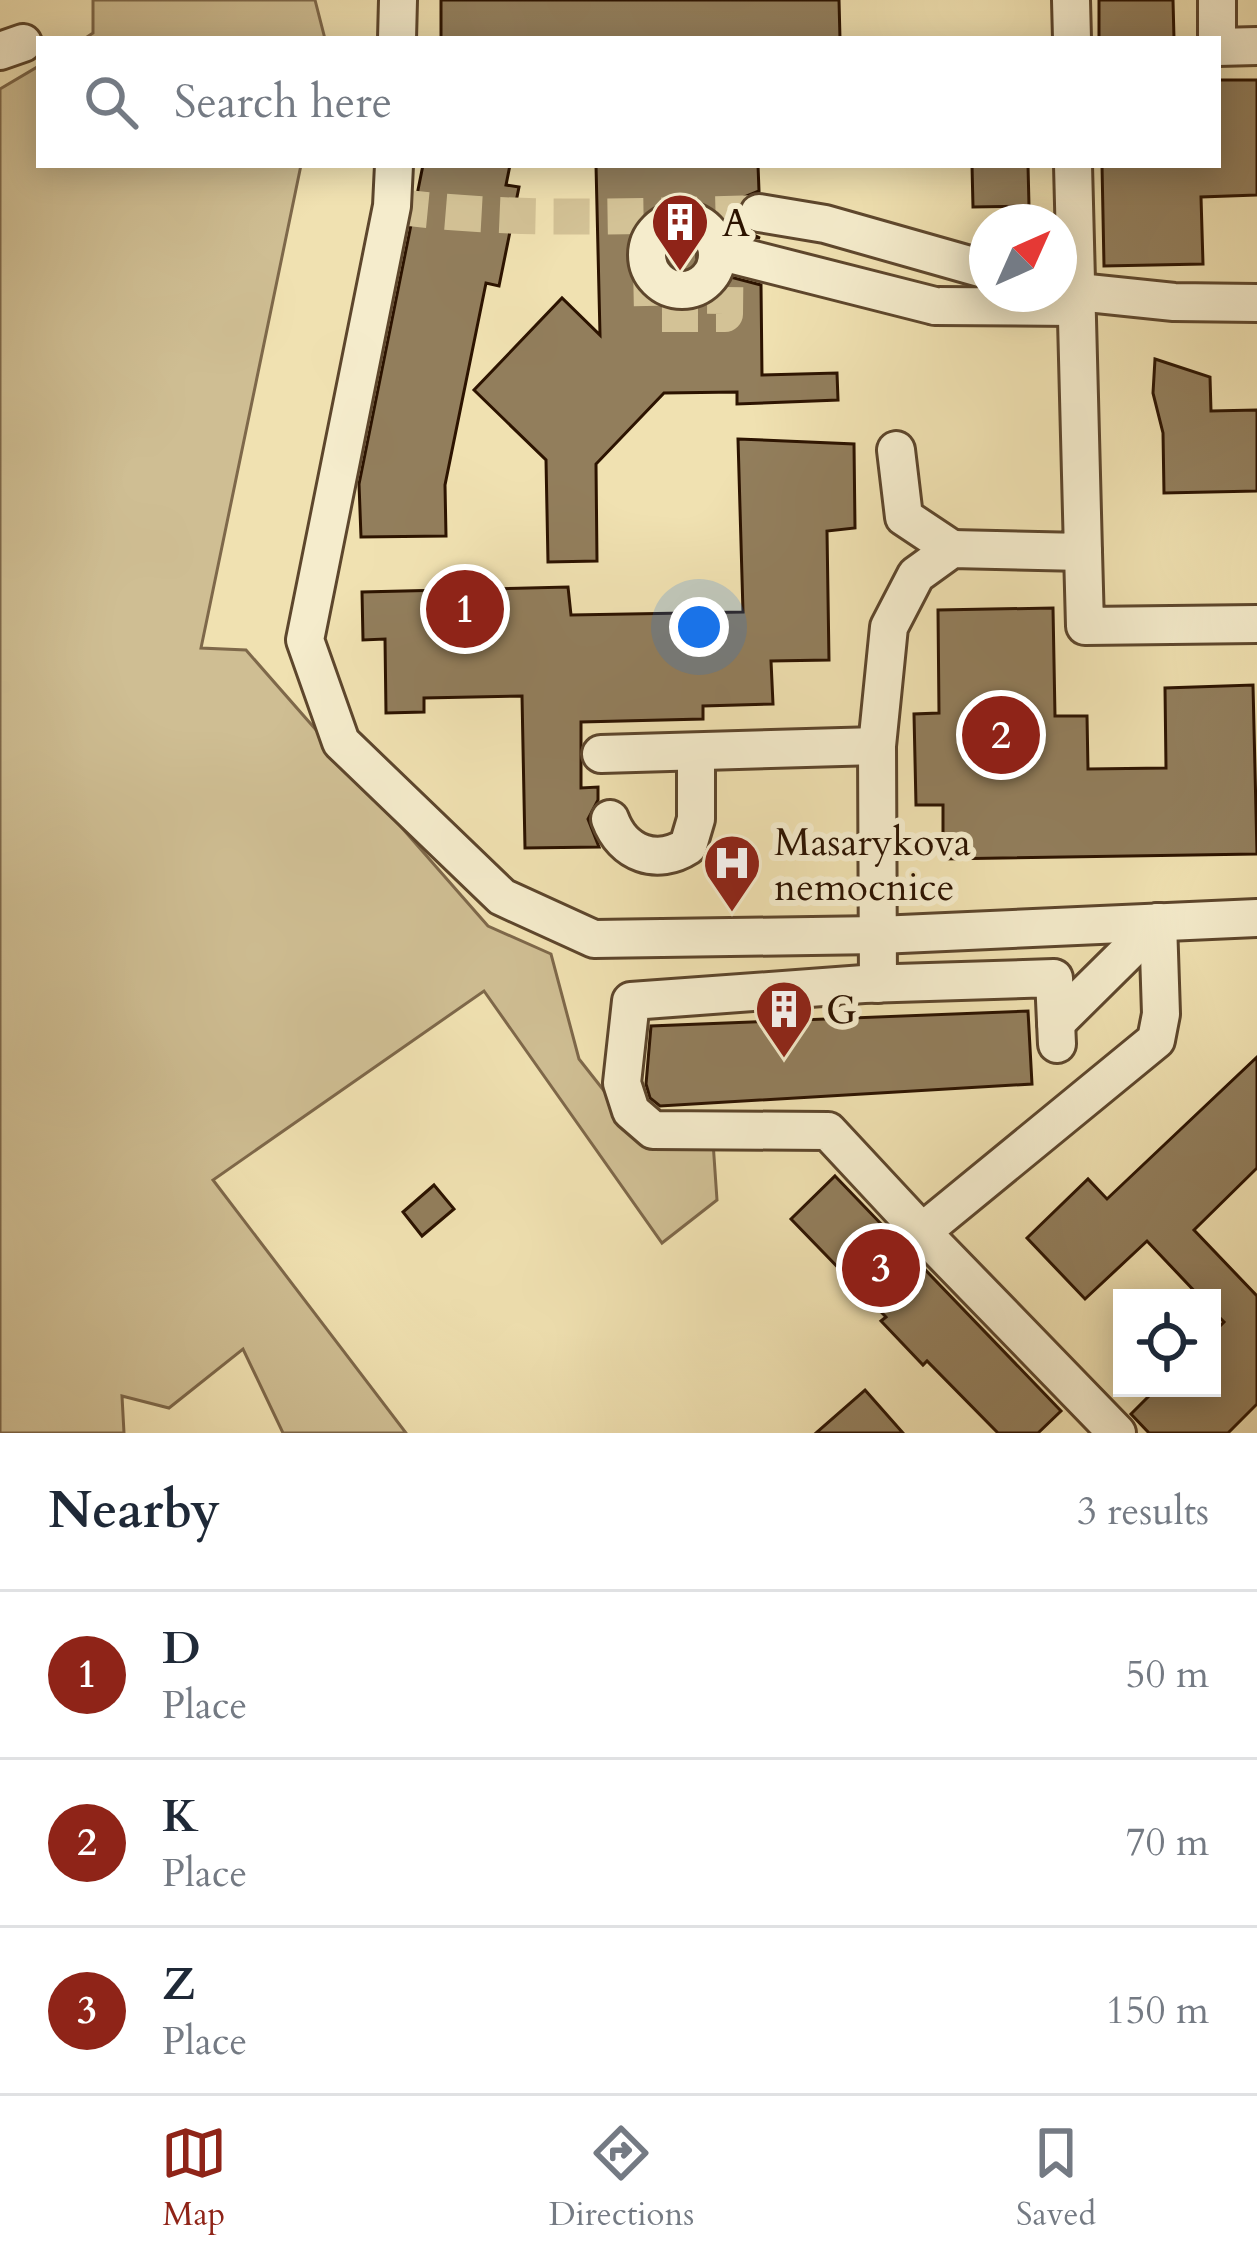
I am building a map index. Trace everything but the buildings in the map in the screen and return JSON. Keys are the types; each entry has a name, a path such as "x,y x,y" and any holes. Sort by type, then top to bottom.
{"lane":[{"path":"397,36 398,0"},
{"path":"1071,0 1072,36"},
{"path":"1216,0 1218,36"},
{"path":"1221,43 1257,46"},
{"path":"394,168 392,206 305,640 340,742 502,898 594,939 879,935 1257,918"},
{"path":"1072,204 1073,168"},
{"path":"759,213 824,224 969,265"},
{"path":"718,251 935,306 969,304"},
{"path":"1077,297 1257,303"},
{"path":"1071,312 1085,626 1257,624"},
{"path":"896,450 904,517 952,549 1083,552"},
{"path":"878,984 877,746 889,627 916,575 952,549"},
{"path":"696,753 697,820 688,846 674,855 642,855 626,845 609,811 606,754 877,746"},
{"path":"1117,1433 828,1131 653,1130 631,1111 622,1083 631,1001 1054,978 1057,1033 1158,922"},
{"path":"922,1232 1156,1040 1161,1015 1158,922"}],"shaded area":[{"path":"93,0 315,0 324,36 88,36 93,33"},
{"path":"36,68 36,168 300,168 201,648 246,650 488,926 551,954 579,1059 642,1139 713,1142 717,1200 662,1243 484,991 213,1180 406,1433 283,1433 243,1349 169,1408 122,1396 124,1433 0,1433 0,89"}],"tunnel":[{"path":"392,206 530,216 759,213"},
{"path":"650,216 652,314 725,314 726,223"}],"place":[{"name":"A","path":"680,273"},
{"name":"D","path":"465,609"},
{"name":"K","path":"1001,735"},
{"name":"Masarykova nemocnice","path":"732,914"},
{"name":"G","path":"784,1060"},
{"name":"Z","path":"881,1268"}]}
